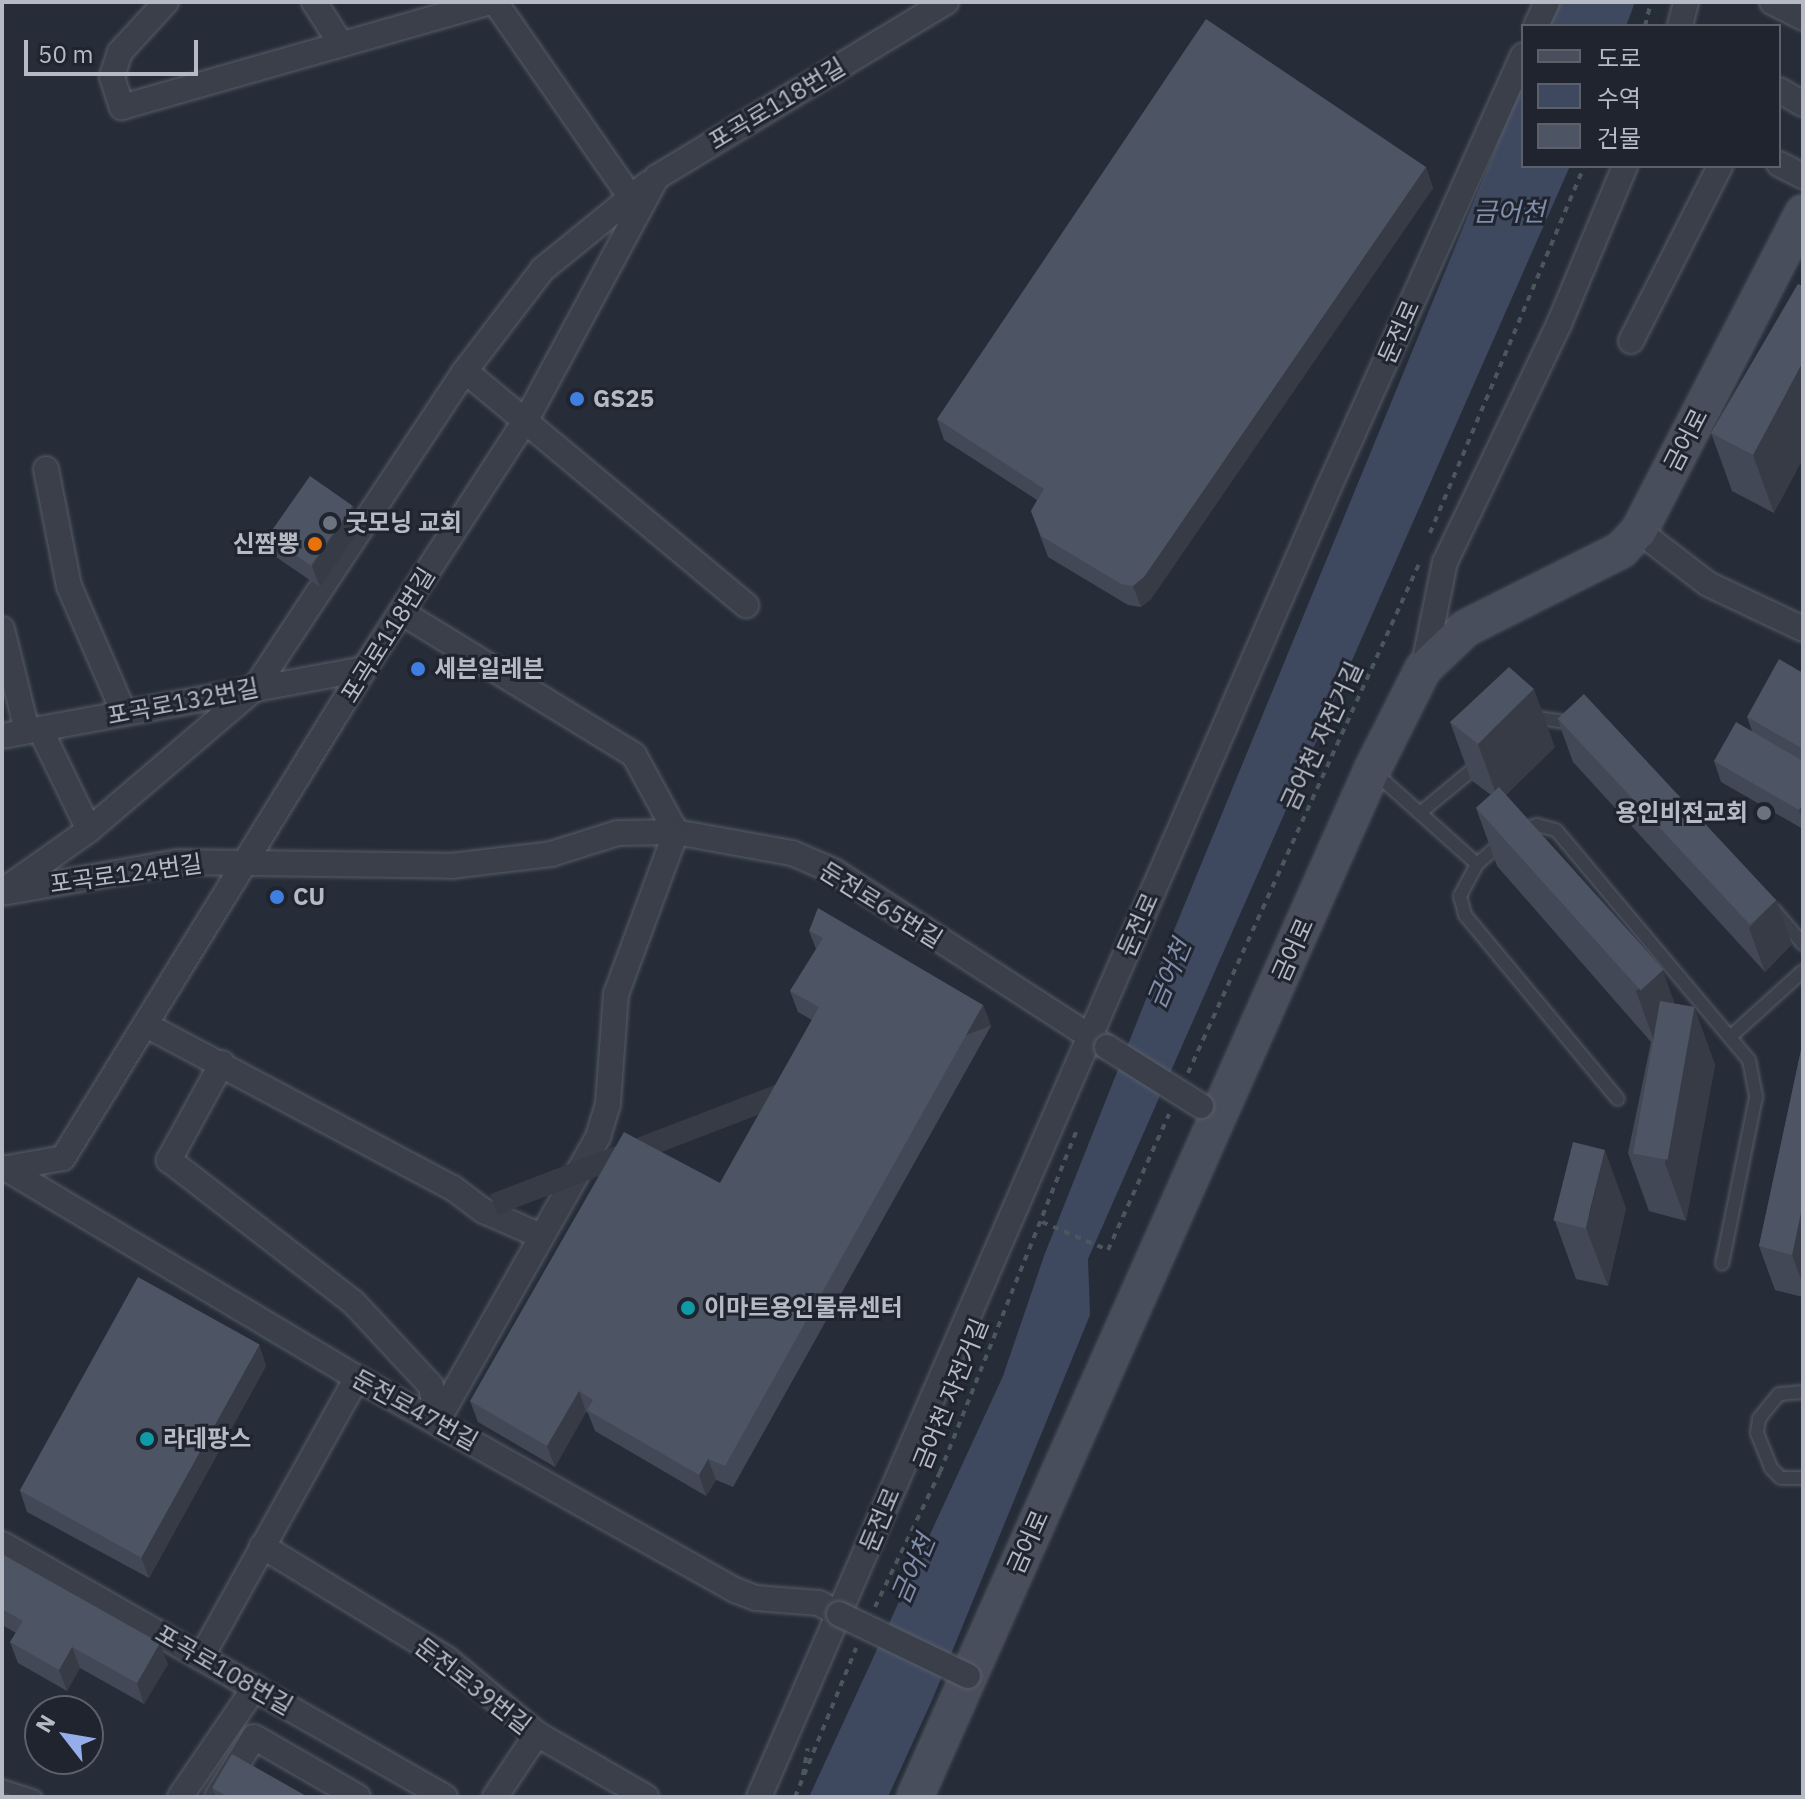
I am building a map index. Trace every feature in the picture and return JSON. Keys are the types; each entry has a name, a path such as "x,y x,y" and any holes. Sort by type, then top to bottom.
{"street":[{"path":"166,2 120,52 112,77 122,107 493,2 631,198"},
{"path":"314,2 341,44"},
{"name":"포곡로118번길","path":"3,1169 63,1158 250,862 364,669 526,420 657,177 946,2"},
{"path":"1537,24 1547,2"},
{"path":"1680,24 1686,2"},
{"path":"1772,2 1803,18"},
{"name":"둔전로","path":"759,1797 1065,1094 1098,1042 1521,61"},
{"path":"1781,91 1803,104"},
{"path":"1781,165 1803,176"},
{"path":"1423,669 1445,562 1559,324 1624,168"},
{"path":"1631,341 1719,168"},
{"path":"2,892 41,868 89,830 255,688 465,371 543,269 657,177"},
{"name":"금어로","path":"915,1797 1210,1111 1423,669 1466,628 1621,550 1639,531 1803,213"},
{"path":"465,371 746,605"},
{"path":"46,469 69,586 124,713"},
{"path":"1639,531 1708,584 1803,629"},
{"path":"401,612 634,755 676,832 616,994 608,1104 598,1137 437,1421"},
{"path":"2,629 34,730 89,830"},
{"name":"포곡로132번길","path":"2,736 364,669"},
{"name":"둔전로65번길","path":"250,862 451,866 551,854 618,833 676,832 792,853 834,871 1210,1111"},
{"name":"포곡로124번길","path":"2,892 177,862 250,862"},
{"path":"146,1025 453,1188 484,1211 541,1236"},
{"path":"222,1063 169,1160 354,1303 431,1386 437,1421"},
{"name":"둔전로47번길","path":"3,1169 357,1378 735,1590 756,1598 819,1603 968,1676"},
{"path":"202,1656 357,1378"},
{"name":"포곡로108번길","path":"2,1544 445,1797"},
{"name":"둔전로39번길","path":"262,1546 447,1659 537,1734 646,1797"},
{"path":"180,1797 255,1687"},
{"path":"495,1797 537,1734"},
{"path":"217,1797 254,1737 358,1797"}],"lane":[{"path":"1520,727 1530,717 1590,725"},
{"path":"1420,813 1488,757"},
{"path":"1372,770 1477,864"},
{"path":"1618,1099 1465,915 1460,896 1477,864 1522,829 1537,825 1556,830 1749,1060 1756,1097 1722,1264"},
{"path":"1762,896 1803,944"},
{"path":"1730,1037 1803,971"},
{"path":"1803,1392 1779,1394 1759,1419 1757,1433 1771,1468 1781,1478 1803,1478"},
{"path":"2,1786 35,1797"}],"path":[{"path":"1646,24 1651,2"},
{"path":"1428,539 1583,168"},
{"name":"금어천 자전거길","path":"1185,1078 1423,552"},
{"name":"금어천 자전거길","path":"872,1613 940,1472 1042,1222 1079,1118 1065,1094"},
{"path":"1042,1222 1108,1250 1172,1106"},
{"path":"795,1797 860,1639"}],"water":[{"path":"1558,2 1635,2 1627,24 1549,24"},
{"name":"금어천","path":"1521,87 1521,168 1569,168 1088,1259 1090,1315 933,1698 888,1797 809,1797 1003,1376 1044,1256 1156,974"}],"building":[{"path":"1206,19 1426,167 1144,577 1133,586 1121,584 1041,536 1031,511 1044,489 937,419"},
{"path":"1798,284 1803,286 1803,362 1753,455 1711,433"},
{"path":"310,476 353,506 311,566 268,536"},
{"path":"1779,659 1803,673 1803,749 1747,717"},
{"path":"1509,667 1534,689 1478,744 1450,722"},
{"path":"1584,694 1776,900 1750,925 1558,719"},
{"path":"1736,722 1803,761 1803,804 1799,810 1714,761"},
{"path":"1499,787 1664,970 1641,991 1476,808"},
{"name":"이마트용인물류센터","path":"818,908 983,1005 725,1466 708,1459 699,1475 587,1410 593,1400 579,1391 547,1446 470,1401 624,1132 720,1183 819,1007 790,991 823,938 809,931"},
{"path":"1660,1001 1694,1007 1668,1160 1633,1154"},
{"path":"1803,1041 1803,1203 1792,1255 1759,1246"},
{"path":"1573,1142 1605,1150 1585,1229 1553,1221"},
{"name":"라데팡스","path":"138,1277 260,1344 141,1558 20,1490"},
{"path":"2,1554 160,1643 137,1683 72,1647 59,1670 10,1642 23,1621 2,1609"},
{"path":"232,1754 308,1797 229,1797 212,1788"}],"place":[{"name":"GS25","path":"577,399"},
{"name":"굿모닝 교회","path":"330,523"},
{"name":"신짬뽕","path":"315,544"},
{"name":"세븐일레븐","path":"418,669"},
{"name":"용인비전교회","path":"1764,813"},
{"name":"CU","path":"277,897"},
{"name":"이마트용인물류센터","path":"688,1308"},
{"name":"라데팡스","path":"147,1439"}]}
